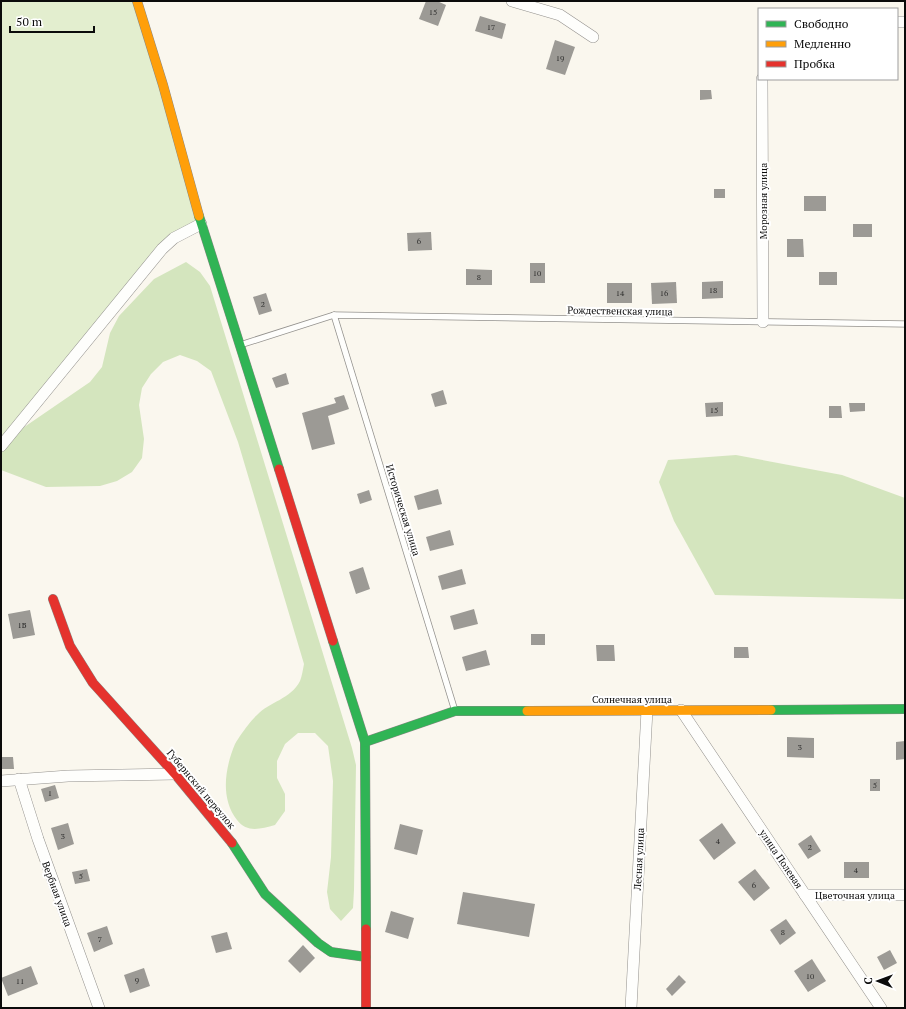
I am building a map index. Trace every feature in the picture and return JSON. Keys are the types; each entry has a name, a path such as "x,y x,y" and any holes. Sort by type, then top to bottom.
{"street":[{"path":"137,1 165,92 201,224 365,742 366,1008"},
{"path":"512,1 560,15 593,38"},
{"name":"Морозная улица","path":"762,80 763,322"},
{"path":"1,446 162,249 174,238 201,224"},
{"name":"Губернский переулок","path":"53,599 70,646 93,683 176,774 230,840 266,894 318,943 331,952 366,957"},
{"name":"Солнечная улица","path":"365,742 455,711 905,709"},
{"name":"Лесная улица","path":"631,1008 647,710"},
{"name":"улица Полевая","path":"681,710 881,1008"},
{"path":"1,781 68,776 176,774"},
{"name":"Вербная улица","path":"19,779 38,839 99,1008"},
{"name":"Цветочная улица","path":"805,895 905,895"}],"lane":[{"name":"Рождественская улица","path":"239,345 334,315 905,324"},
{"name":"Историческая улица","path":"334,315 455,711"}],"green space":[{"path":"1,1 137,1 201,224 162,249 1,446"},
{"path":"186,262 200,272 210,286 356,765 353,908 341,921 330,909 327,892 331,857 333,781 328,746 315,733 298,733 285,744 277,761 277,778 285,794 285,811 275,825 259,829 245,827 237,820 228,802 226,793 227,773 235,744 257,715 286,696 296,687 301,679 304,664 238,442 211,371 197,361 180,355 163,362 151,374 142,388 139,405 144,439 142,458 132,472 117,481 100,486 46,487 1,470 1,455 5,445 17,432 90,382 102,367 110,333 119,316 154,279"},
{"path":"736,455 842,475 905,498 905,599 715,595 674,521 659,482 668,460"}],"building":[{"path":"426,1 437,1 446,5 438,26 419,19"},
{"path":"480,16 506,24 502,39 475,31"},
{"path":"555,40 575,47 565,75 546,69"},
{"path":"700,90 711,90 712,99 700,100"},
{"path":"714,189 725,189 725,198 714,198"},
{"path":"804,196 826,196 826,211 804,211"},
{"path":"853,224 872,224 872,237 853,237"},
{"path":"431,232 432,250 408,251 407,233"},
{"path":"787,239 803,239 804,257 787,257"},
{"path":"530,263 545,263 545,283 530,283"},
{"path":"466,269 492,270 492,285 466,285"},
{"path":"819,272 837,272 837,285 819,285"},
{"path":"723,281 723,298 702,299 702,282"},
{"path":"676,282 677,303 652,304 651,283"},
{"path":"607,283 632,283 632,303 607,303"},
{"path":"266,293 272,311 259,315 253,297"},
{"path":"286,373 289,384 276,388 272,378"},
{"path":"443,390 447,404 435,407 431,394"},
{"path":"344,395 349,409 328,416 335,444 312,450 302,413 336,403 334,398"},
{"path":"723,402 723,416 706,417 705,403"},
{"path":"849,403 865,403 865,411 850,412"},
{"path":"829,406 841,406 842,418 829,418"},
{"path":"438,489 442,504 418,510 414,496"},
{"path":"369,490 372,500 360,504 357,494"},
{"path":"450,530 454,545 430,551 426,537"},
{"path":"363,567 370,589 356,594 349,572"},
{"path":"462,569 466,584 442,590 438,576"},
{"path":"474,609 478,624 454,630 450,616"},
{"path":"30,610 35,635 13,639 8,614"},
{"path":"531,634 545,634 545,645 531,645"},
{"path":"596,645 614,645 615,661 597,661"},
{"path":"734,647 748,647 749,658 734,658"},
{"path":"486,650 490,665 466,671 462,657"},
{"path":"787,737 814,738 814,758 787,757"},
{"path":"905,741 905,759 896,760 896,742"},
{"path":"1,757 13,757 14,769 1,769"},
{"path":"870,779 880,779 880,791 870,791"},
{"path":"55,785 59,798 45,802 41,789"},
{"path":"68,823 74,844 58,850 51,828"},
{"path":"722,823 736,843 714,860 699,840"},
{"path":"400,824 423,830 417,855 394,849"},
{"path":"811,835 821,851 808,859 798,844"},
{"path":"844,862 869,862 869,878 844,878"},
{"path":"87,869 90,881 75,884 72,872"},
{"path":"755,869 770,888 754,901 738,882"},
{"path":"463,892 535,904 529,937 457,924"},
{"path":"391,911 414,918 408,939 385,932"},
{"path":"786,919 796,933 780,945 770,930"},
{"path":"107,926 113,944 94,952 87,933"},
{"path":"227,932 232,949 216,953 211,936"},
{"path":"303,945 315,958 300,973 288,961"},
{"path":"890,950 897,963 884,970 877,957"},
{"path":"812,959 826,981 808,992 794,971"},
{"path":"31,966 38,984 8,996 1,978"},
{"path":"144,968 150,986 130,993 124,975"},
{"path":"679,975 686,982 672,996 666,989"}],"traffic: fast":[{"path":"199,216 279,469"},
{"path":"333,641 365,742 366,929"},
{"path":"771,710 905,709"},
{"path":"365,742 455,711 527,711"},
{"path":"232,843 265,894 318,943 331,952 366,957"}],"traffic: slow":[{"path":"137,1 163,85 199,216"},
{"path":"527,711 771,710"}],"traffic: jam":[{"path":"279,469 333,641"},
{"path":"53,599 70,646 93,683 175,774 232,843"},
{"path":"366,929 366,1008"}]}
